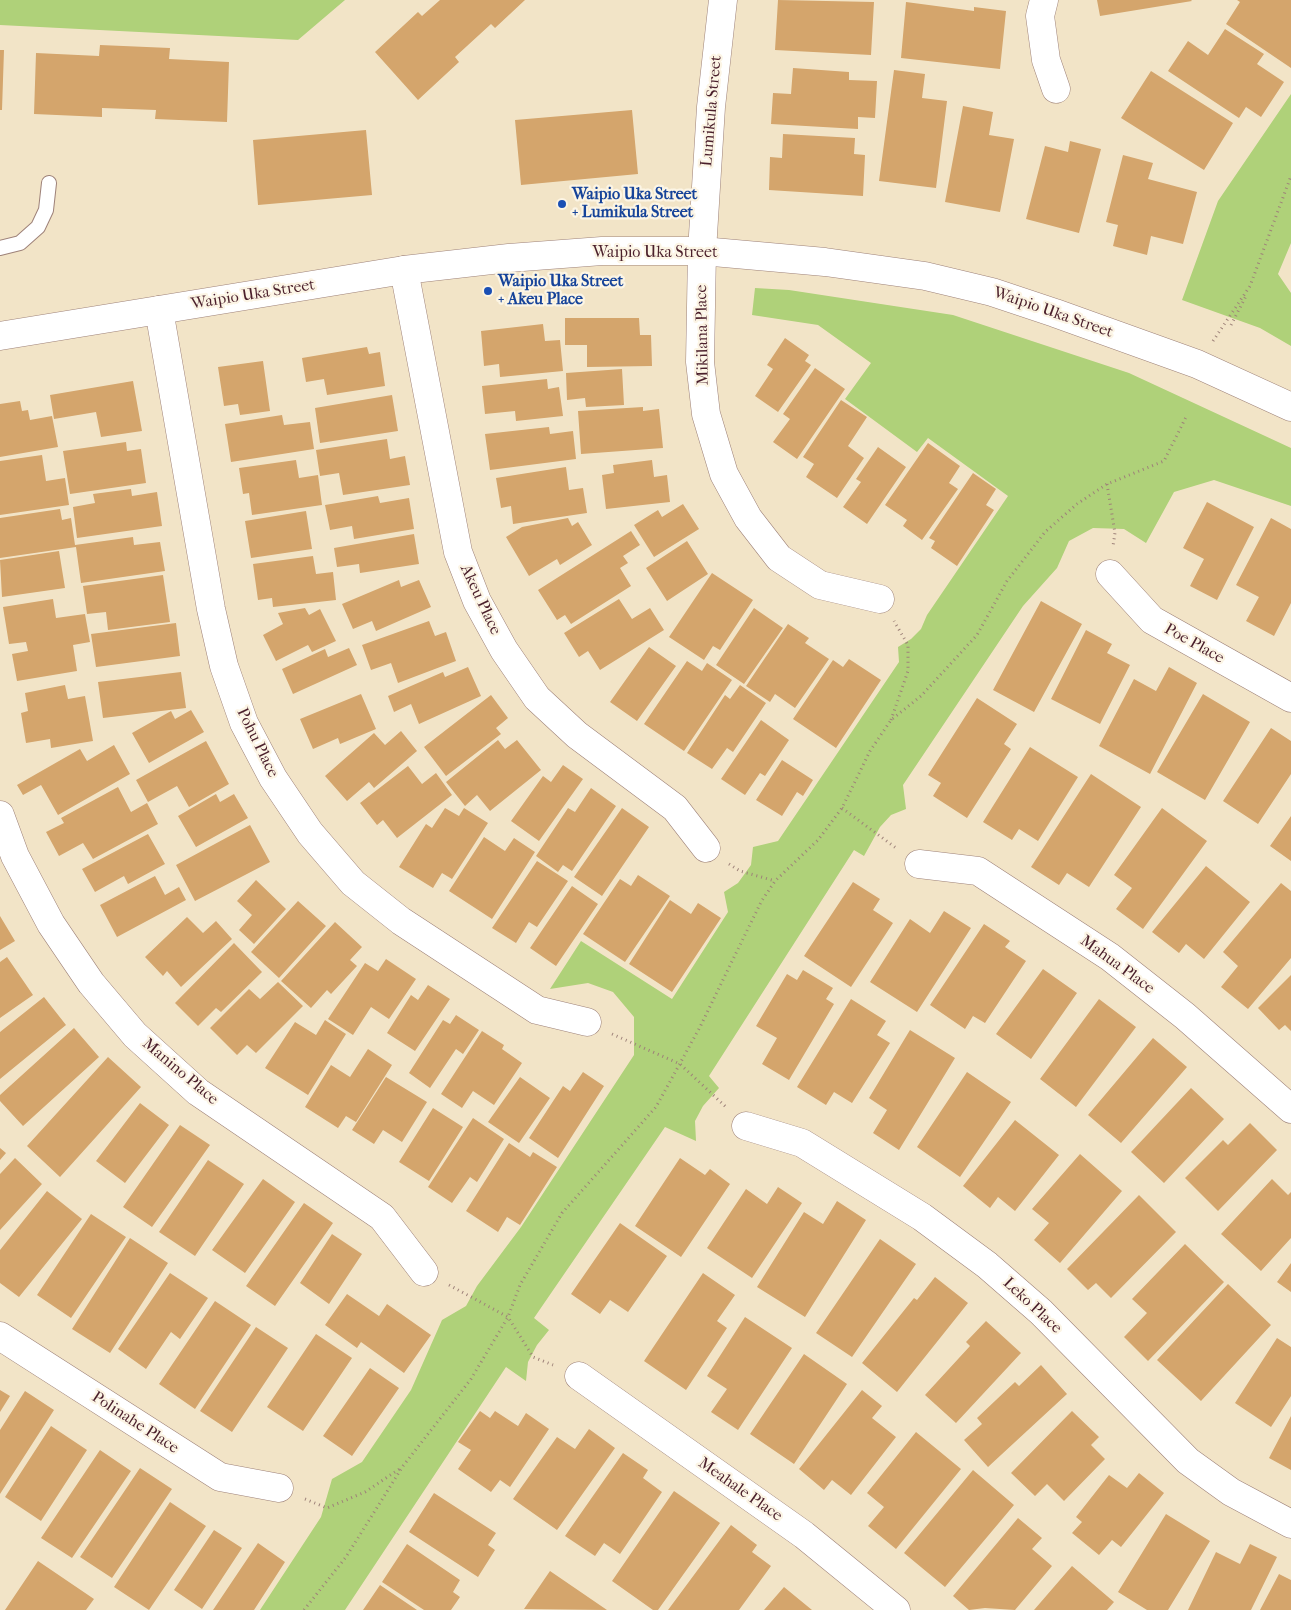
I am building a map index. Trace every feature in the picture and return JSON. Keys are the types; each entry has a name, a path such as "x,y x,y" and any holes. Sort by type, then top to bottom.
{"street":[{"name":"Lumikula Street","path":"702,251 711,107 723,0"},
{"path":"1044,0 1040,16 1046,60 1056,89"},
{"name":"Waipio Uka Street","path":"0,336 404,270 509,258 602,251 702,251 824,262 925,276 992,292 1055,312 1197,364 1291,407"},
{"name":"Mikilana Place","path":"702,251 700,362 706,414 724,474 748,518 779,558 820,585 880,600"},
{"name":"Akeu Place","path":"404,270 458,552 477,601 504,650 537,698 577,735 675,808 706,848"},
{"name":"Pohu Place","path":"159,310 211,609 224,666 244,723 273,778 310,833 353,883 394,915 537,1010 587,1022"},
{"name":"Poe Place","path":"1110,574 1152,620 1291,698"},
{"name":"Manino Place","path":"0,815 15,856 51,924 91,983 135,1035 198,1092 382,1217 424,1272"},
{"name":"Mahua Place","path":"919,864 978,871 1110,957 1185,1016 1291,1110"},
{"name":"Leko Place","path":"746,1126 802,1143 922,1217 987,1264 1042,1312 1188,1461 1231,1492 1291,1524"},
{"name":"Polinahe Place","path":"0,1336 220,1477 278,1488"},
{"name":"Meahale Place","path":"579,1376 804,1535 896,1610"}],"lane":[{"path":"0,248 20,243 38,227 46,210 49,183"}],"path":[{"path":"1232,326 1250,286 1291,176"},
{"path":"1197,364 1250,286"},
{"path":"891,720 921,696 977,635 1007,581 1045,532 1077,504 1107,484 1164,461 1186,417"},
{"path":"1107,484 1115,533 1110,574"},
{"path":"304,1610 346,1557 403,1466 471,1380 508,1317 520,1285 562,1213 656,1106 700,1027 761,902 775,881 818,840 842,808 870,752 891,720 908,671 908,645 880,600"},
{"path":"842,808 919,864"},
{"path":"706,848 740,871 775,881"},
{"path":"587,1022 680,1064 746,1126"},
{"path":"424,1272 508,1317 533,1357 579,1376"},
{"path":"278,1488 327,1508 365,1492 403,1466"}],"green space":[{"path":"0,0 345,0 298,40 0,25"},
{"path":"1291,94 1291,243 1278,274 1291,293 1291,346 1260,328 1182,300 1218,201"},
{"path":"755,288 789,290 953,315 1129,373 1291,448 1291,506 1214,480 1174,492 1146,543 1124,529 1093,528 1069,541 1057,568 1023,606 903,785 906,809 891,815 880,827 864,856 854,850 709,1076 719,1088 703,1106 695,1121 696,1141 665,1127 534,1318 549,1330 537,1345 528,1362 526,1381 506,1367 345,1610 260,1610 321,1517 332,1479 362,1462 411,1390 442,1320 466,1306 477,1286 521,1227 634,1055 634,1017 613,992 588,983 550,989 581,941 672,999 728,912 724,892 738,883 751,865 753,847 778,841 899,662 898,647 911,639 921,629 927,615 1008,496 928,438 917,452 845,399 871,363 818,325 752,315"}],"building":[{"path":"440,0 525,0 495,28 491,24 455,57 459,62 418,100 375,52 418,12 422,16"},
{"path":"778,0 874,2 871,55 775,50"},
{"path":"1097,0 1191,0 1192,1 1100,16"},
{"path":"1237,0 1291,0 1291,68 1226,24 1240,2"},
{"path":"906,2 974,11 974,7 1006,11 1000,69 901,58"},
{"path":"1225,29 1264,54 1257,64 1284,82 1261,117 1246,107 1239,118 1168,71 1188,41 1208,55"},
{"path":"100,45 170,48 169,59 229,62 227,122 155,119 156,110 102,108 102,117 34,114 36,53 99,56"},
{"path":"0,50 4,50 2,110 0,110"},
{"path":"793,68 849,72 849,80 877,81 875,118 858,117 858,129 771,124 773,93 791,94"},
{"path":"894,70 925,74 922,98 947,101 936,188 879,181"},
{"path":"1151,71 1233,123 1204,170 1121,118"},
{"path":"963,106 993,112 989,135 1014,139 1000,212 945,202"},
{"path":"632,110 638,174 521,185 515,120"},
{"path":"366,130 372,195 258,205 253,140"},
{"path":"783,134 855,138 854,154 865,155 863,196 769,190 770,157 782,158"},
{"path":"1070,141 1101,149 1079,233 1026,219 1045,146 1068,152"},
{"path":"1123,155 1153,163 1148,179 1197,192 1183,244 1151,236 1147,255 1113,246 1118,225 1106,222"},
{"path":"565,318 639,318 640,335 651,335 652,366 587,367 587,345 565,345"},
{"path":"543,324 545,341 560,340 563,371 500,377 499,364 484,366 481,331"},
{"path":"785,338 809,355 805,361 811,365 778,412 755,396 773,369 767,365"},
{"path":"367,347 369,354 380,352 385,386 327,395 324,379 306,382 302,358"},
{"path":"263,361 270,411 240,415 238,404 224,406 218,367"},
{"path":"815,368 845,389 797,459 773,442 790,419 783,414"},
{"path":"622,369 624,405 586,407 585,398 567,400 566,373"},
{"path":"547,379 548,389 559,387 563,416 516,421 515,411 485,414 482,386"},
{"path":"133,381 142,431 101,437 96,412 54,419 50,395"},
{"path":"392,395 398,431 320,443 315,408"},
{"path":"841,400 867,417 848,446 864,458 837,498 806,477 814,464 803,457"},
{"path":"20,401 22,411 28,410 30,420 52,416 58,447 0,457 0,404"},
{"path":"643,407 643,411 659,409 663,448 581,454 578,411"},
{"path":"282,415 284,425 310,422 314,449 231,462 225,424"},
{"path":"549,427 550,434 573,431 576,459 490,470 485,434"},
{"path":"387,439 390,459 405,456 410,485 343,495 339,473 320,476 316,450"},
{"path":"126,442 127,451 141,449 146,483 70,494 63,451"},
{"path":"928,443 960,466 949,483 958,489 922,540 903,526 907,520 885,505"},
{"path":"878,447 906,467 867,524 843,507 861,482 856,479"},
{"path":"42,455 46,481 65,478 69,505 0,515 0,461"},
{"path":"296,460 299,478 318,475 322,505 252,515 249,493 243,494 239,468"},
{"path":"652,460 654,477 667,475 670,502 606,509 602,475 614,473 613,465"},
{"path":"566,467 569,490 583,488 587,513 513,524 511,506 501,508 496,478"},
{"path":"973,473 996,489 986,505 994,510 957,566 931,548 935,541 929,538"},
{"path":"131,489 132,496 157,492 162,526 77,538 73,507 95,503 93,494"},
{"path":"378,496 380,503 409,498 414,529 354,539 352,526 330,530 325,505"},
{"path":"1207,502 1254,527 1217,600 1190,586 1204,559 1183,548"},
{"path":"683,504 699,529 654,557 634,525 658,510 662,517"},
{"path":"60,509 62,520 71,518 75,545 133,537 134,545 160,542 165,571 81,583 76,547 0,558 0,518"},
{"path":"306,511 312,549 251,558 245,521"},
{"path":"568,518 572,526 578,522 592,545 560,565 557,559 529,576 506,537 522,527"},
{"path":"1271,518 1291,529 1291,603 1274,636 1246,621 1259,597 1236,585"},
{"path":"631,531 640,545 623,556 628,563 620,568 631,586 571,624 565,615 557,620 538,590"},
{"path":"414,534 419,564 360,573 359,564 337,567 334,548"},
{"path":"687,541 708,574 667,601 646,568"},
{"path":"59,551 65,588 2,597 0,560"},
{"path":"313,556 316,574 333,572 336,600 273,607 272,598 258,600 253,564"},
{"path":"712,573 753,600 720,650 713,646 704,660 669,637"},
{"path":"163,575 170,622 108,630 106,612 87,614 83,586"},
{"path":"399,580 401,587 419,580 431,607 376,631 372,621 353,629 342,604"},
{"path":"53,599 56,618 85,614 90,642 73,645 77,671 17,681 12,654 28,651 26,642 9,644 3,607"},
{"path":"619,599 632,619 650,608 664,630 600,670 588,651 579,657 564,633"},
{"path":"1041,601 1082,624 1034,712 993,690"},
{"path":"305,608 309,615 320,609 336,641 312,652 308,645 276,661 263,635 283,624 278,613"},
{"path":"754,608 783,628 744,684 716,665"},
{"path":"429,621 435,636 446,632 456,661 398,683 391,663 371,670 362,645"},
{"path":"176,623 180,656 96,667 91,634"},
{"path":"788,624 809,638 805,643 829,659 795,708 775,694 770,702 746,686"},
{"path":"1086,630 1112,644 1107,653 1130,665 1100,724 1051,699"},
{"path":"649,647 676,666 637,721 610,702"},
{"path":"349,648 357,665 293,694 282,669 325,649 328,657"},
{"path":"849,659 881,680 836,748 793,719 833,660 843,667"},
{"path":"687,661 702,671 707,663 732,680 684,751 644,724"},
{"path":"468,667 481,696 419,724 411,704 394,712 388,696 443,672 445,677"},
{"path":"1169,667 1197,683 1150,774 1099,746 1134,679 1156,691"},
{"path":"181,672 186,708 103,718 98,682"},
{"path":"65,685 68,699 85,696 93,741 51,748 50,739 26,743 21,713 28,711 25,693"},
{"path":"740,685 766,703 733,752 727,748 712,769 687,753 725,695 730,699"},
{"path":"361,694 376,729 340,744 338,738 313,749 300,719"},
{"path":"1203,694 1250,722 1205,800 1157,772"},
{"path":"491,695 508,718 496,728 501,734 446,776 424,747"},
{"path":"977,698 1017,724 1004,744 1011,749 967,818 933,796 941,783 928,775"},
{"path":"191,710 204,732 149,763 132,733 171,711 175,719"},
{"path":"761,720 789,740 765,776 760,773 745,795 721,779"},
{"path":"1271,728 1291,741 1291,774 1258,824 1223,801"},
{"path":"401,731 417,751 374,788 369,782 347,801 325,776 374,733 385,745"},
{"path":"498,740 505,749 517,740 541,770 490,811 477,795 465,806 446,782"},
{"path":"206,741 229,784 189,807 177,786 148,802 136,780"},
{"path":"114,745 130,774 58,815 41,785 23,795 17,785 80,749 87,761"},
{"path":"1030,747 1078,777 1038,841 1019,829 1012,840 983,822"},
{"path":"782,760 813,780 803,796 797,792 782,816 756,800"},
{"path":"563,765 583,779 539,841 511,821 543,776 551,782"},
{"path":"408,766 422,784 436,773 452,795 397,838 383,820 377,825 360,803"},
{"path":"1091,774 1141,807 1089,887 1067,873 1059,885 1031,867"},
{"path":"118,787 131,812 147,803 158,824 93,859 83,843 59,856 46,832 64,823 61,818"},
{"path":"591,788 616,806 572,871 563,865 558,872 536,856 568,808 575,812"},
{"path":"216,794 220,802 234,794 248,818 196,847 178,816"},
{"path":"445,808 459,816 464,808 488,823 452,879 442,873 433,888 399,867 426,824 432,828"},
{"path":"622,808 649,827 602,896 574,877"},
{"path":"1162,808 1207,841 1143,929 1116,909 1132,888 1114,875"},
{"path":"1291,816 1291,861 1270,846"},
{"path":"250,825 270,862 195,901 176,865"},
{"path":"148,834 165,864 128,884 124,876 95,892 82,869"},
{"path":"484,837 505,851 514,838 535,852 492,919 449,891"},
{"path":"537,861 568,881 537,927 529,922 516,943 492,928"},
{"path":"1206,866 1250,902 1204,959 1186,944 1179,953 1152,932"},
{"path":"638,875 670,896 625,962 583,934 620,879 631,886"},
{"path":"155,876 165,895 179,887 186,900 117,937 100,905"},
{"path":"256,880 286,909 254,944 239,930 252,915 237,901"},
{"path":"853,882 880,899 873,910 893,923 851,987 804,956"},
{"path":"1281,883 1291,891 1291,958 1248,1009 1221,987 1238,966 1223,952"},
{"path":"572,886 598,904 556,966 530,948"},
{"path":"670,900 691,914 698,903 721,918 672,992 629,964"},
{"path":"298,901 326,926 279,978 251,952"},
{"path":"944,911 971,928 917,1012 870,982 910,919 930,933"},
{"path":"0,916 15,941 0,950"},
{"path":"187,917 203,933 216,921 232,939 181,987 167,971 163,976 145,957"},
{"path":"335,922 362,947 350,960 357,966 331,994 327,990 311,1008 281,981"},
{"path":"984,924 1010,941 1005,947 1026,961 985,1023 973,1016 965,1029 930,1005"},
{"path":"234,943 262,972 221,1012 216,1008 198,1026 175,1003"},
{"path":"7,957 33,995 0,1018 0,962"},
{"path":"386,959 416,979 389,1019 371,1007 353,1035 328,1019 365,963 378,971"},
{"path":"1043,969 1077,993 1031,1059 996,1034"},
{"path":"803,970 833,988 826,999 834,1004 789,1080 762,1064 777,1038 756,1026 787,974 797,980"},
{"path":"1291,975 1291,1031 1285,1025 1279,1030 1258,1008"},
{"path":"278,982 303,1006 256,1053 247,1045 237,1055 210,1028 249,989 260,999"},
{"path":"428,985 450,999 415,1051 387,1033 411,995 418,1000"},
{"path":"44,997 66,1025 0,1079 0,1032"},
{"path":"851,999 886,1021 877,1035 890,1043 852,1103 834,1092 826,1105 797,1087"},
{"path":"1099,999 1136,1027 1076,1107 1040,1079"},
{"path":"456,1015 479,1030 463,1054 456,1049 430,1088 409,1073 443,1020 450,1024"},
{"path":"325,1020 346,1034 308,1095 265,1068 295,1022 316,1035"},
{"path":"74,1028 99,1057 23,1126 0,1101 0,1095"},
{"path":"910,1030 955,1058 899,1150 873,1133 887,1110 869,1098"},
{"path":"482,1031 504,1045 502,1049 522,1063 494,1105 473,1091 462,1108 441,1094"},
{"path":"1153,1038 1187,1067 1121,1143 1088,1115"},
{"path":"368,1049 392,1065 356,1122 346,1116 338,1128 305,1107 331,1065 350,1077"},
{"path":"108,1057 141,1087 60,1177 27,1146"},
{"path":"583,1072 604,1086 558,1158 529,1138 563,1086 570,1091"},
{"path":"967,1072 1011,1102 960,1177 917,1147"},
{"path":"386,1077 427,1102 402,1142 383,1130 374,1144 352,1130"},
{"path":"520,1077 550,1098 519,1143 488,1122"},
{"path":"1191,1088 1224,1119 1164,1183 1131,1152"},
{"path":"140,1103 169,1125 125,1183 96,1161"},
{"path":"433,1108 463,1127 429,1181 399,1162"},
{"path":"473,1118 504,1139 477,1182 470,1177 452,1203 428,1187"},
{"path":"1015,1120 1059,1155 1015,1211 998,1197 990,1208 963,1186"},
{"path":"1250,1123 1277,1150 1218,1211 1185,1178 1223,1140 1228,1145"},
{"path":"180,1125 210,1145 152,1227 123,1207"},
{"path":"509,1143 530,1157 533,1152 557,1167 520,1225 507,1217 498,1232 466,1211"},
{"path":"0,1148 6,1153 0,1160"},
{"path":"1080,1154 1122,1191 1060,1263 1034,1240 1049,1223 1032,1209"},
{"path":"15,1158 42,1184 0,1230 0,1174"},
{"path":"680,1158 705,1175 710,1169 730,1184 681,1257 635,1226"},
{"path":"208,1160 244,1184 195,1256 159,1232"},
{"path":"263,1179 295,1202 245,1273 212,1250"},
{"path":"1272,1179 1288,1195 1291,1192 1291,1238 1261,1271 1221,1234"},
{"path":"778,1187 802,1203 752,1278 707,1248 746,1189 767,1204"},
{"path":"47,1191 82,1219 19,1297 0,1283 0,1250"},
{"path":"1139,1195 1176,1232 1111,1298 1096,1283 1088,1290 1067,1269"},
{"path":"837,1201 866,1220 805,1317 757,1287 804,1212 823,1224"},
{"path":"304,1203 333,1223 275,1306 246,1286"},
{"path":"91,1214 126,1237 71,1318 37,1295"},
{"path":"620,1223 667,1256 628,1312 610,1300 600,1314 571,1294"},
{"path":"332,1234 362,1254 329,1304 300,1283"},
{"path":"130,1238 168,1263 110,1353 72,1329"},
{"path":"880,1239 916,1264 852,1357 816,1333"},
{"path":"1185,1244 1224,1282 1148,1361 1124,1337 1147,1313 1132,1299"},
{"path":"1291,1263 1291,1292 1277,1282"},
{"path":"170,1273 208,1298 180,1339 171,1332 146,1369 118,1349"},
{"path":"703,1273 735,1295 717,1321 727,1328 686,1390 644,1361"},
{"path":"935,1277 968,1303 897,1392 862,1363 914,1298 917,1300"},
{"path":"1228,1284 1271,1325 1201,1401 1157,1360"},
{"path":"347,1294 379,1316 387,1304 431,1335 404,1373 361,1342 357,1348 325,1325"},
{"path":"215,1301 251,1325 195,1409 159,1384"},
{"path":"745,1317 792,1348 738,1430 711,1412 727,1389 707,1376"},
{"path":"986,1321 1021,1353 956,1423 925,1395 970,1346 966,1342"},
{"path":"256,1327 288,1348 232,1432 200,1411"},
{"path":"316,1334 352,1358 303,1431 267,1407"},
{"path":"1277,1338 1291,1347 1291,1396 1271,1427 1235,1403"},
{"path":"804,1354 847,1384 794,1464 750,1434"},
{"path":"1041,1365 1067,1394 988,1467 964,1440 982,1424 977,1418 1015,1382 1019,1386"},
{"path":"370,1368 399,1388 352,1456 323,1436"},
{"path":"0,1390 10,1396 0,1412"},
{"path":"862,1390 882,1406 872,1418 896,1437 851,1495 832,1480 824,1490 799,1469"},
{"path":"25,1391 54,1410 0,1494 0,1430"},
{"path":"480,1411 490,1418 495,1411 518,1426 526,1413 549,1429 510,1487 500,1480 491,1492 458,1469 471,1450 458,1442"},
{"path":"1072,1411 1099,1437 1091,1445 1105,1459 1064,1501 1047,1484 1035,1496 1011,1473"},
{"path":"1291,1416 1291,1470 1269,1458"},
{"path":"51,1426 87,1450 41,1521 5,1497"},
{"path":"589,1429 615,1448 557,1530 513,1499 557,1437 575,1449"},
{"path":"916,1432 961,1469 896,1549 868,1526 884,1507 867,1493"},
{"path":"100,1450 131,1471 72,1558 41,1538"},
{"path":"623,1453 648,1470 643,1478 662,1492 620,1554 604,1543 595,1556 565,1536"},
{"path":"140,1468 172,1489 112,1578 80,1557"},
{"path":"973,1470 1014,1505 945,1587 904,1553"},
{"path":"1139,1473 1164,1493 1121,1547 1112,1540 1099,1555 1072,1533 1082,1522 1076,1517 1109,1475 1127,1488"},
{"path":"674,1491 720,1523 658,1610 653,1610 612,1581"},
{"path":"434,1493 496,1533 488,1545 495,1550 478,1577 409,1532"},
{"path":"170,1502 206,1526 149,1610 114,1587"},
{"path":"1166,1514 1210,1541 1168,1610 1147,1610 1118,1592"},
{"path":"1018,1518 1042,1538 1032,1549 1052,1566 1015,1610 985,1608 969,1610 953,1596"},
{"path":"731,1525 757,1545 752,1552 771,1566 739,1610 668,1610"},
{"path":"214,1530 242,1548 202,1609 174,1590"},
{"path":"258,1543 285,1562 254,1610 213,1610"},
{"path":"407,1544 460,1580 453,1592 460,1597 451,1610 424,1610 382,1582"},
{"path":"1250,1544 1277,1557 1251,1610 1188,1610 1216,1552 1240,1564"},
{"path":"38,1561 94,1599 86,1610 5,1610"},
{"path":"1072,1566 1114,1602 1107,1610 1034,1610"},
{"path":"550,1571 607,1610 524,1609"},
{"path":"1279,1574 1291,1580 1291,1610 1260,1610"},
{"path":"380,1585 417,1610 363,1610"},
{"path":"784,1587 812,1610 764,1610"}],"place":[{"name":"Waipio Uka Street + Lumikula Street","path":"562,204"},
{"name":"Waipio Uka Street + Akeu Place","path":"488,291"}]}
